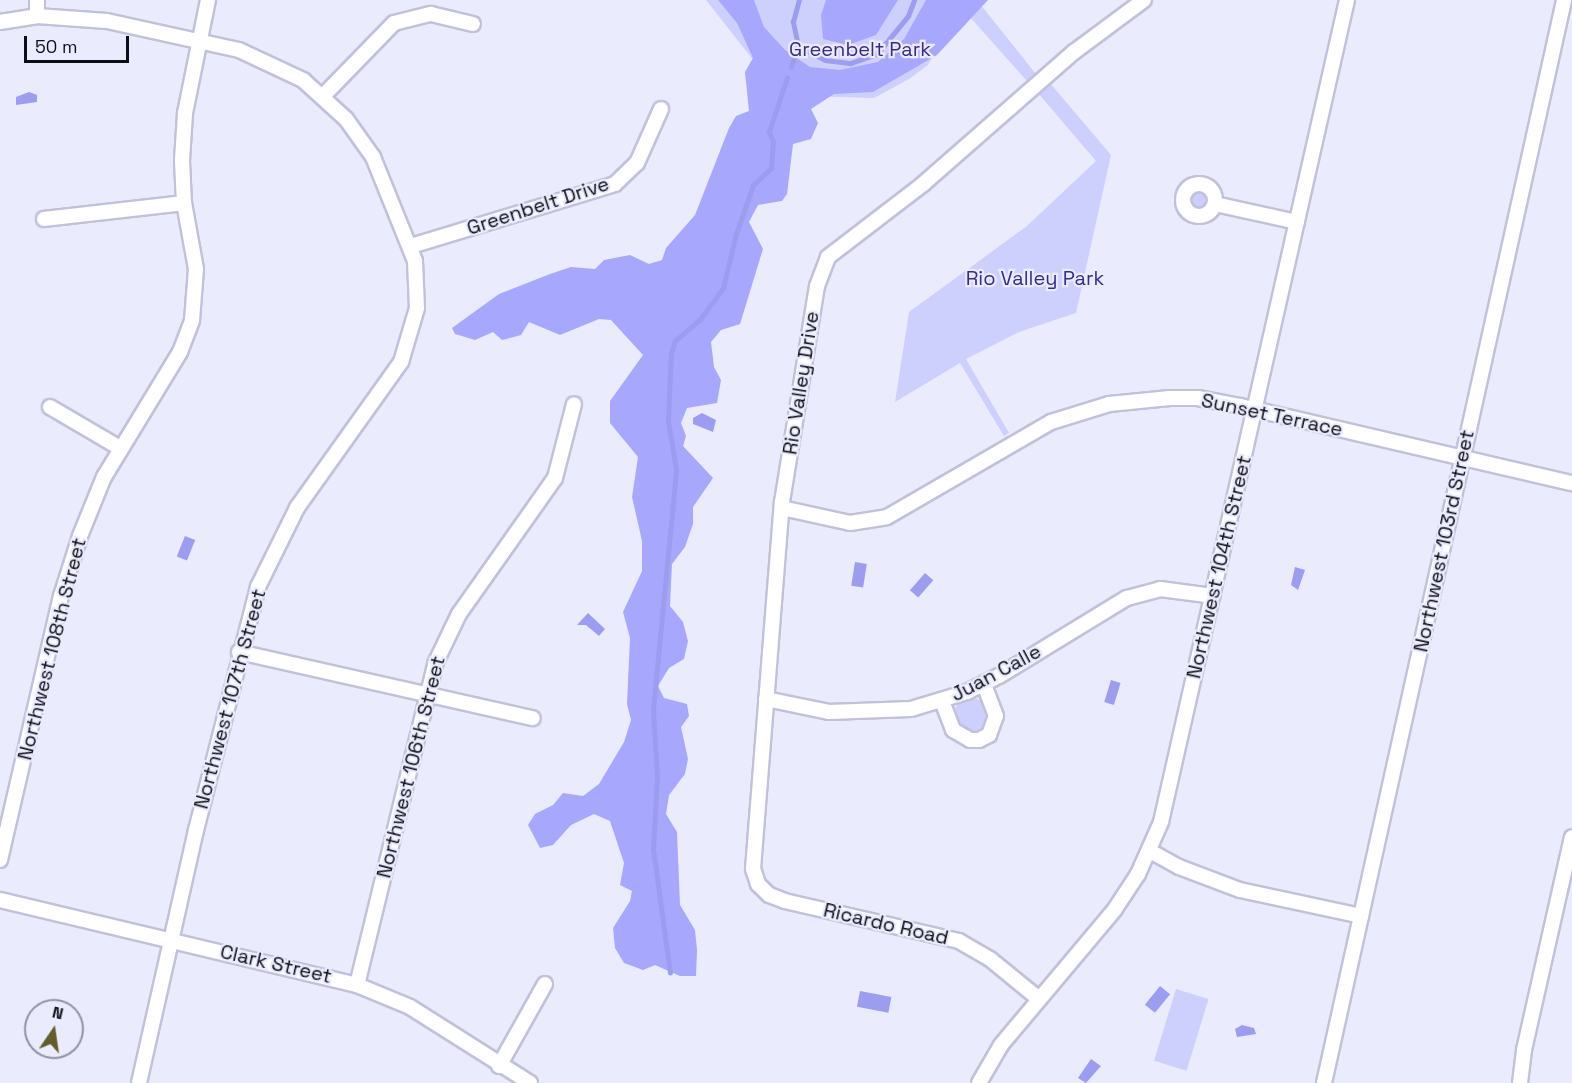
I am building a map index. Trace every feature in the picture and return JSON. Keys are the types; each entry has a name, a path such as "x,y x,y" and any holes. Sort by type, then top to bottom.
{"street":[{"path":"37,0 37,16"},
{"name":"Northwest 108th Street","path":"0,860 61,596 80,536 120,448 180,352 192,320 196,269 184,203 184,114 208,0"},
{"name":"Rio Valley Drive","path":"786,901 769,895 758,884 753,869 782,508 817,286 828,257 923,184 1074,52 1144,0"},
{"name":"Northwest 104th Street","path":"979,1083 1001,1045 1115,909 1150,851 1169,794 1347,0"},
{"name":"Northwest 103rd Street","path":"1324,1083 1564,0"},
{"path":"324,96 394,23 431,14 473,24"},
{"name":"Northwest 107th Street","path":"0,22 37,16 106,21 199,41 261,58 324,96 366,148 411,246 417,308 401,362 297,508 258,587 239,652 139,1083"},
{"name":"Greenbelt Drive","path":"411,246 615,184 637,163 661,109"},
{"path":"44,219 184,203"},
{"path":"1215,204 1297,222"},
{"name":"Sunset Terrace","path":"782,508 850,523 887,517 1024,436 1080,412 1109,404 1198,398 1255,409 1572,483"},
{"name":"Northwest 106th Street","path":"357,985 435,664 459,614 555,478 573,404"},
{"path":"50,407 120,448"},
{"name":"Juan Calle","path":"766,699 797,707 861,714 911,709 942,701 984,684 1128,598 1160,589 1213,596"},
{"path":"239,652 533,718"},
{"path":"942,701 953,730 970,740 979,740 989,735 996,716 984,684"},
{"path":"1521,1083 1524,1050 1572,837"},
{"path":"1150,851 1179,867 1230,886 1361,916"},
{"name":"Clark Street","path":"0,900 357,985 410,1007 499,1066 530,1083"},
{"name":"Ricardo Road","path":"786,901 959,941 990,959 1039,999"},
{"path":"499,1066 545,984"}],"green space":[{"name":"Greenbelt Park","path":"706,0 977,0 1035,73 1027,81 961,7 928,65 909,79 874,98 807,96 772,84"},
{"name":"Rio Valley Park","path":"1049,82 1111,155 1076,313 1019,332 966,359 1009,433 1004,436 960,363 895,402 909,312 1027,226 1096,161 1038,93"},
{"path":"1199,189 1207,192 1210,200 1207,208 1199,211 1191,208 1188,200 1191,192"},
{"path":"971,698 983,703 988,715 983,727 971,732 959,727 954,715 959,703"},
{"path":"1176,989 1209,999 1187,1071 1154,1061"}],"shaded area":[{"path":"718,0 754,0 764,27 785,50 810,67 840,70 878,62 904,39 926,0 988,0 937,55 873,92 834,94 811,109 818,123 811,139 793,144 787,194 782,201 758,205 749,222 763,249 740,324 721,330 711,342 714,367 721,380 717,403 687,408 681,423 686,436 683,446 713,478 693,507 693,524 685,547 672,564 670,606 683,622 688,641 684,659 669,668 658,686 664,698 687,704 689,716 681,727 688,759 685,774 669,795 666,814 677,832 680,905 695,930 697,950 696,976 680,976 655,965 643,970 624,963 615,948 613,928 630,901 632,891 620,885 624,863 610,821 594,814 571,825 553,845 540,848 528,825 535,814 553,805 563,793 583,796 599,784 624,742 631,720 627,704 630,638 623,612 642,571 642,541 632,497 638,457 610,423 610,401 643,355 611,320 599,319 560,335 529,322 521,335 502,340 493,332 475,340 455,334 452,328 499,294 571,267 595,269 604,260 630,255 649,264 662,260 666,248 695,215 729,128 736,116 749,111 745,72 753,58 737,23"},
{"path":"826,0 898,0 876,35 848,45 823,39 821,15"},
{"path":"29,92 37,95 37,102 16,105 16,97"},
{"path":"702,413 716,420 713,432 693,424 693,418"},
{"path":"185,536 195,540 187,561 177,556"},
{"path":"855,562 867,564 863,588 851,586"},
{"path":"1295,567 1305,570 1298,590 1291,585"},
{"path":"925,573 933,580 918,598 910,590"},
{"path":"588,613 605,629 599,636 586,625 577,625"},
{"path":"1111,680 1121,683 1114,705 1104,702"},
{"path":"1160,986 1170,994 1155,1013 1145,1005"},
{"path":"860,991 891,997 888,1013 857,1007"},
{"path":"1242,1025 1254,1028 1256,1034 1237,1037 1235,1029"},
{"path":"1091,1059 1101,1066 1086,1083 1078,1078"}],"waterway":[{"path":"791,67 798,46 793,22 799,0"},
{"path":"798,46 825,60 851,63 877,54 908,16 914,0"},
{"path":"670,973 653,849 657,777 653,710 676,470 668,421 671,353 675,341 700,319 723,288 736,234 753,185 771,168 773,142 769,132 787,78"}]}
